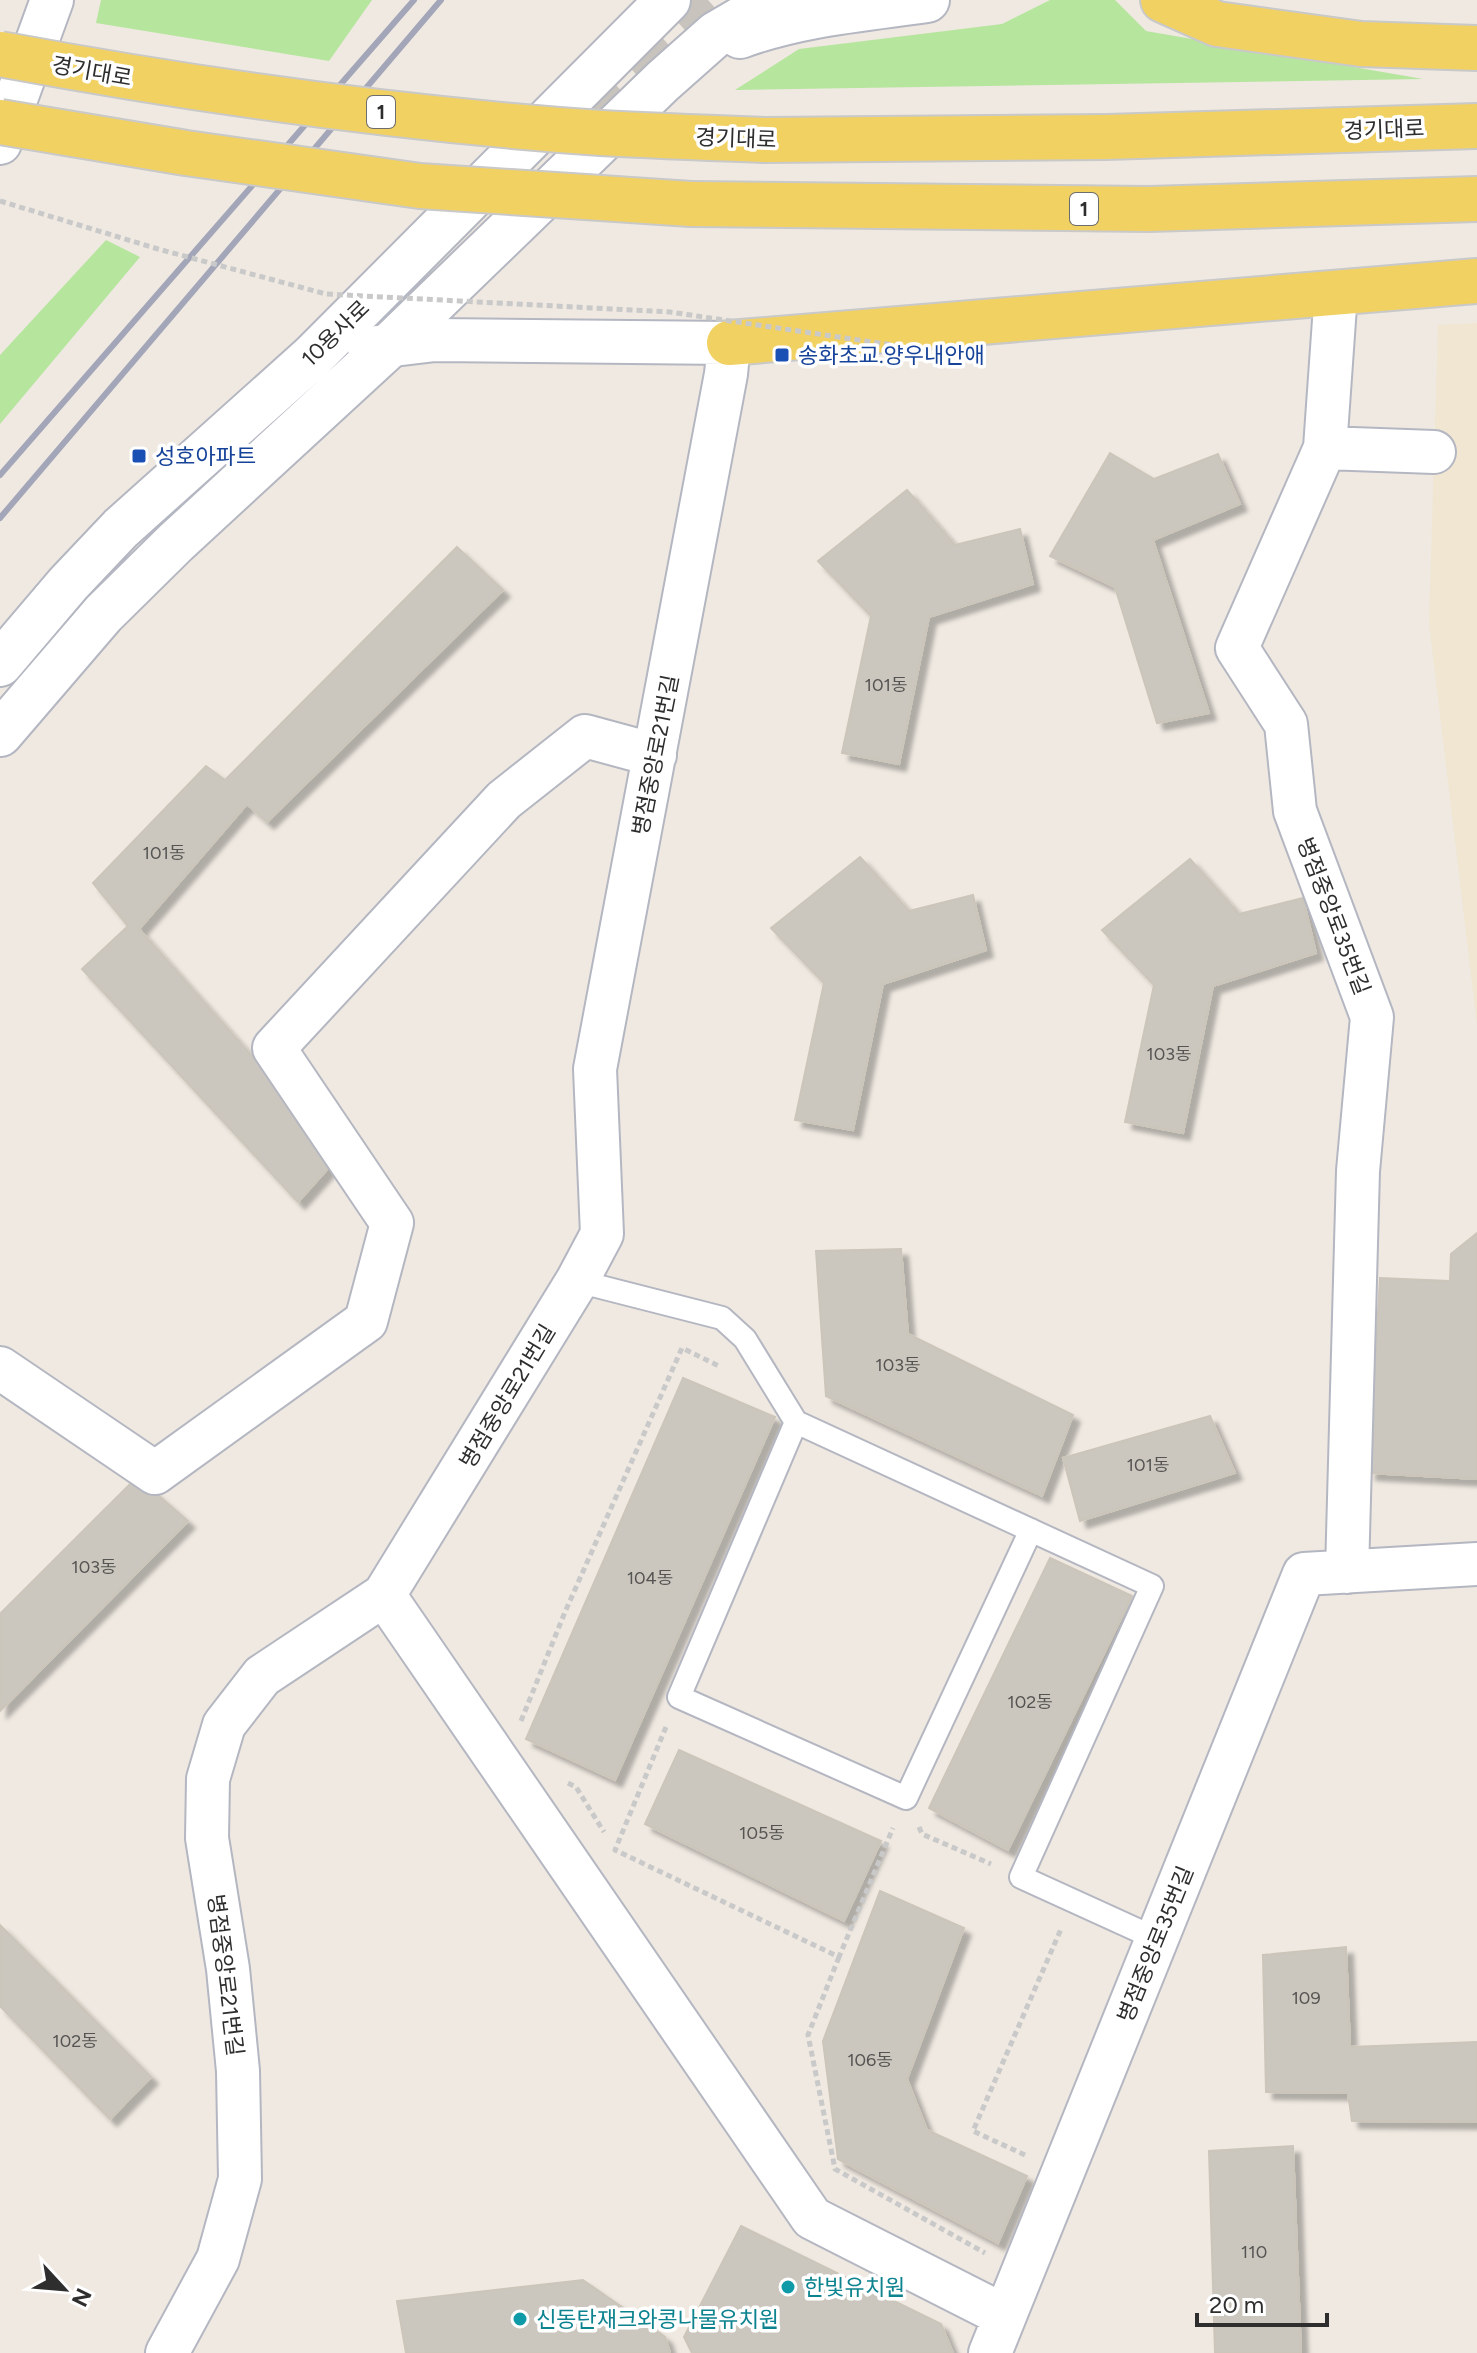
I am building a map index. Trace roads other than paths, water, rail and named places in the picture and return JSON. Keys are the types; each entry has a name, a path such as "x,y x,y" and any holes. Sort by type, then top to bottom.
{"main road":[{"path":"1163,0 1217,24 1361,44 1477,48"},
{"name":"경기대로","path":"0,54 125,77 366,110 602,133 765,140 1106,137 1477,126"},
{"name":"1","path":"0,122 186,153 420,186 691,204 1149,209 1477,199"},
{"path":"729,343 1477,281"}],"street":[{"path":"0,143 52,0"},
{"path":"663,81 716,34 774,0"},
{"path":"663,81 709,48 774,24 927,0"},
{"name":"10용사로","path":"0,664 121,528 312,357 667,1"},
{"name":"10용사로","path":"0,734 114,604 176,542 391,344 663,81"},
{"name":"병점중앙로35번길","path":"1336,292 1325,448 1237,648 1286,724 1295,811 1372,1017 1358,1171 1347,1572"},
{"path":"312,357 435,340 729,343"},
{"name":"병점중앙로21번길","path":"167,2353 218,2259 240,2179 238,2071 228,1969 207,1838 208,1779 224,1725 262,1676 384,1595 577,1281 602,1234 595,1069 726,374 729,343"},
{"path":"1325,448 1434,452"},
{"path":"0,1368 155,1473 366,1321 392,1223 274,1048 504,800 585,736 655,755"},
{"name":"병점중앙로35번길","path":"998,2334 1304,1574 1477,1564"},
{"path":"384,1595 812,2218 998,2334"}],"lane":[{"path":"577,1281 722,1318 745,1339 796,1422 1152,1586 1021,1877 1157,1939"},
{"path":"796,1422 679,1697 906,1798 1031,1530"}],"tunnel":[{"path":"582,113 708,0"}],"railway":[{"path":"0,475 414,0"},
{"path":"0,518 441,0"}],"place":[{"name":"송화초교.양우내안애","path":"782,355"},
{"name":"성호아파트","path":"139,456"},
{"name":"한빛유치원","path":"788,2287"},
{"name":"신동탄재크와콩나물유치원","path":"520,2319"}]}
